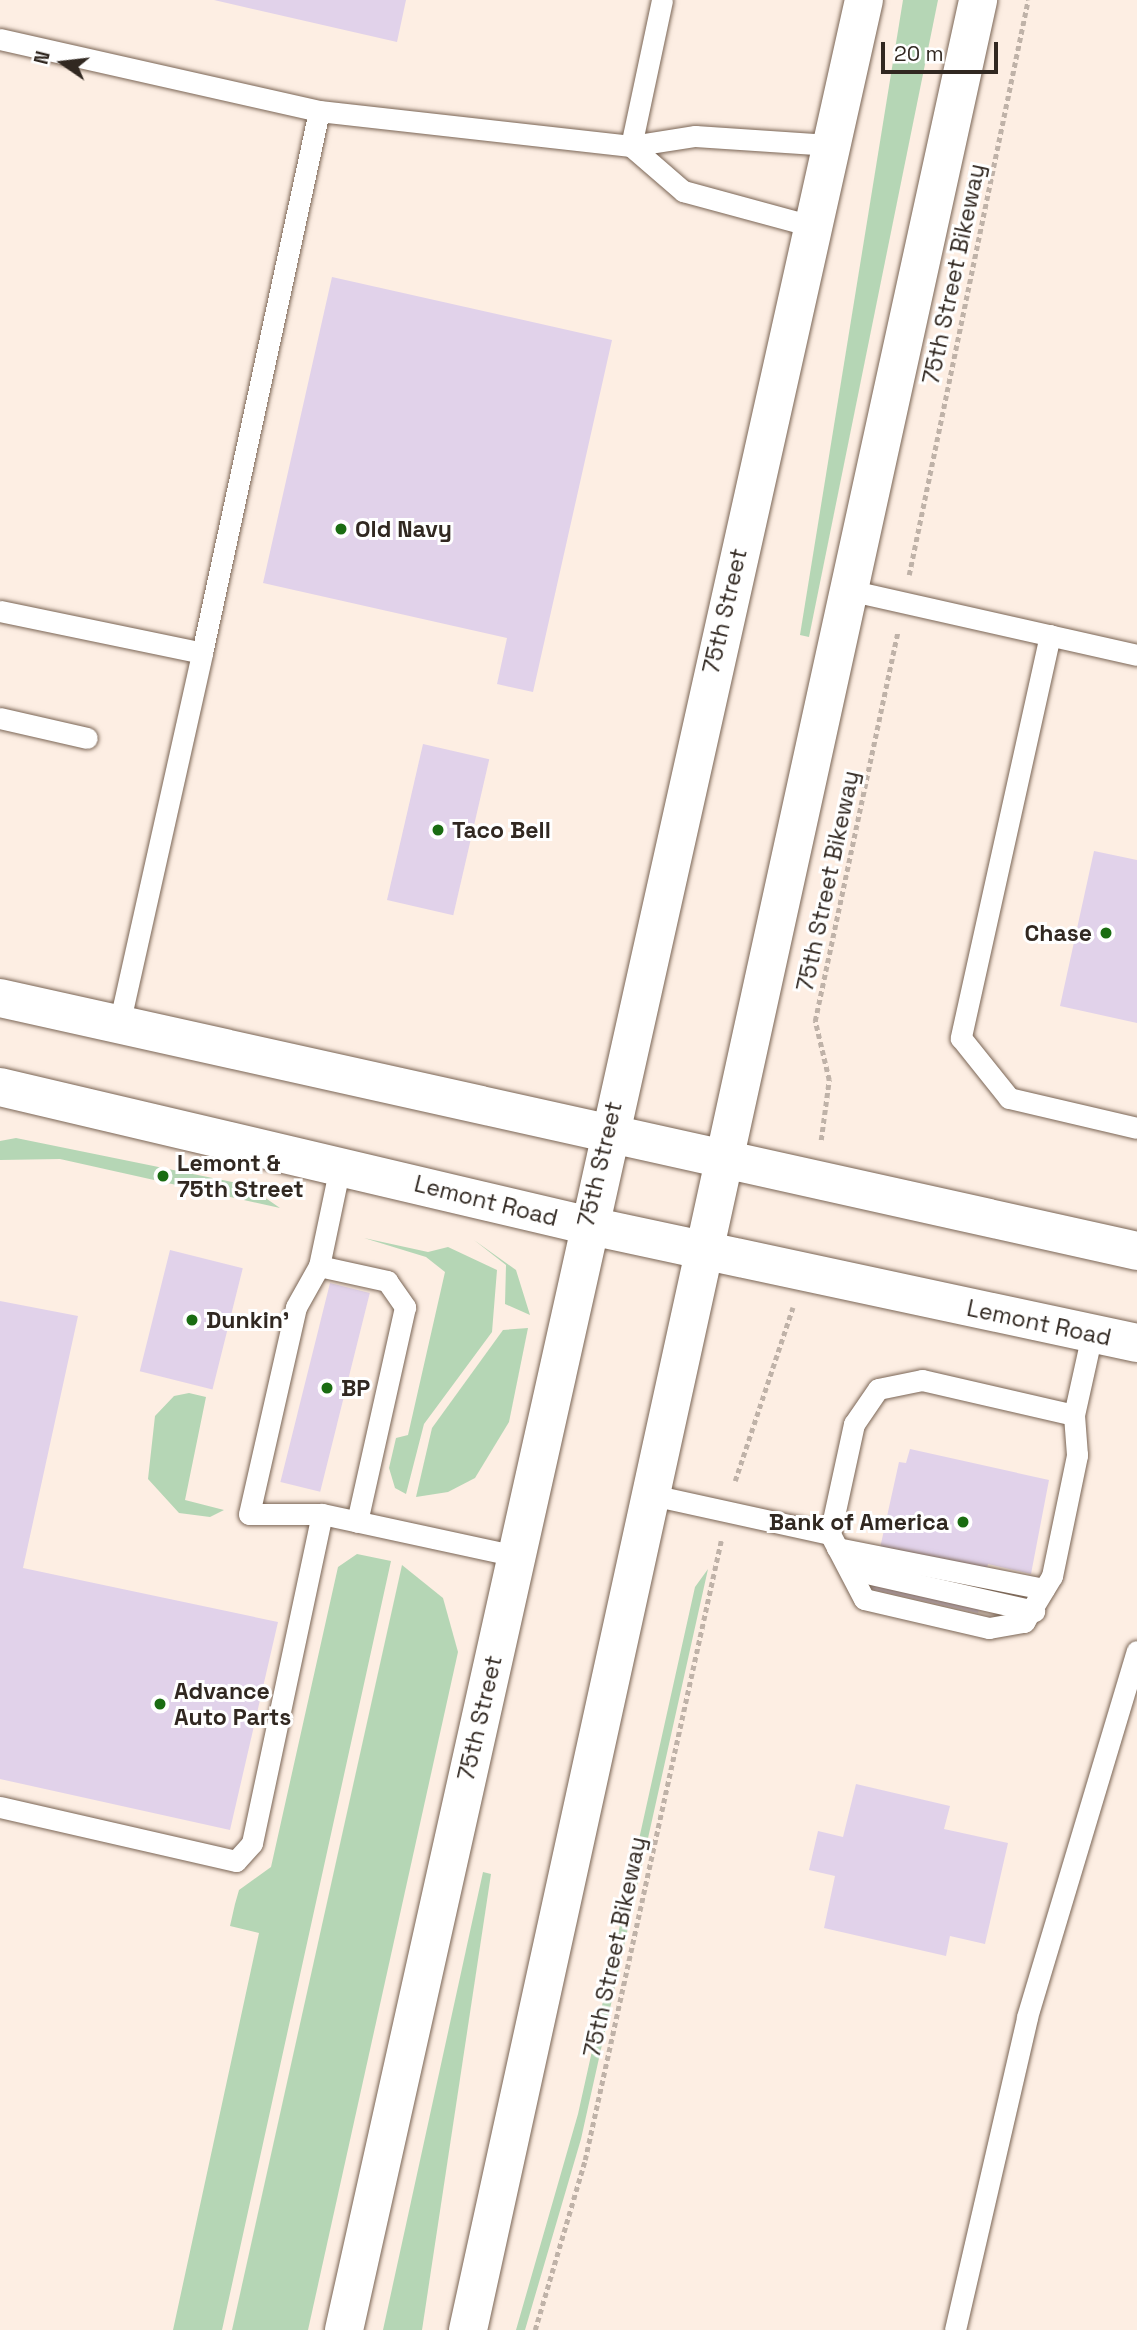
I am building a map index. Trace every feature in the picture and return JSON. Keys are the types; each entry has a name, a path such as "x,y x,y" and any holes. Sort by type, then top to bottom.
{"main road":[{"name":"75th Street","path":"344,2330 517,1556 586,1225 864,0"},
{"path":"468,2330 853,591 978,0"},
{"path":"0,998 1137,1251"},
{"name":"Lemont Road","path":"0,1087 586,1225 1137,1343"}],"lane":[{"path":"631,146 662,0"},
{"path":"0,39 319,111 631,146 695,136 832,145"},
{"path":"119,1025 319,111"},
{"path":"631,146 683,191 812,226"},
{"path":"853,591 1137,655"},
{"path":"0,611 202,653"},
{"path":"1050,635 961,1038 1009,1098 1137,1128"},
{"path":"0,718 87,738"},
{"path":"340,1166 319,1266 296,1307 249,1514 322,1514 517,1556"},
{"path":"319,1266 387,1281 405,1307 356,1522"},
{"path":"1074,1415 922,1380 878,1389 854,1424 834,1541 864,1599 989,1628 1024,1622 1034,1611 1044,1589 1077,1455 1074,1415 1092,1334"},
{"path":"652,1495 834,1541 1044,1589"},
{"path":"0,1807 236,1861 252,1843 322,1514"},
{"path":"955,2330 1027,2017 1137,1651"}],"path":[{"name":"75th Street Bikeway","path":"913,555 1028,0"},
{"name":"75th Street Bikeway","path":"825,1117 829,1080 815,1021 895,651"},
{"path":"742,1451 789,1325"},
{"name":"75th Street Bikeway","path":"535,2330 585,2160 714,1567"}],"green space":[{"path":"903,0 938,0 809,637 800,635"},
{"path":"16,1138 247,1185 280,1208 60,1159 0,1160 0,1141"},
{"path":"364,1238 428,1252 448,1247 497,1270 492,1332 424,1424 406,1494 395,1488 389,1468 396,1438 408,1435 445,1272 426,1257"},
{"path":"474,1240 516,1270 530,1315 505,1304 506,1265"},
{"path":"528,1328 509,1422 475,1478 448,1492 416,1497 432,1428 503,1330"},
{"path":"189,1393 206,1397 185,1500 224,1510 210,1517 179,1513 148,1479 155,1416 174,1396"},
{"path":"357,1554 391,1561 222,2330 173,2330 259,1933 230,1926 235,1904 239,1890 271,1867 338,1567"},
{"path":"402,1565 443,1598 458,1652 308,2330 232,2330"},
{"path":"708,1569 581,2139 525,2330 516,2330 578,2114 695,1587"},
{"path":"483,1872 491,1874 422,2330 383,2330"}],"building":[{"path":"214,0 406,0 397,42"},
{"path":"332,277 612,340 533,692 497,684 507,638 263,583"},
{"name":"Taco Bell","path":"423,744 489,759 453,915 387,900"},
{"name":"Chase","path":"1094,851 1137,860 1137,1023 1060,1006"},
{"name":"Dunkin'","path":"170,1250 243,1268 213,1389 140,1371"},
{"name":"BP","path":"330,1283 370,1293 320,1492 280,1482"},
{"path":"0,1301 78,1316 23,1568 278,1622 230,1830 0,1779"},
{"name":"Bank of America","path":"910,1449 1049,1480 1031,1574 988,1564 978,1613 871,1589 899,1462 906,1463"},
{"path":"856,1784 950,1806 944,1829 1008,1843 985,1944 950,1936 946,1956 824,1928 835,1876 809,1870 818,1831 843,1837"}],"place":[{"name":"Old Navy","path":"341,529"},
{"name":"Taco Bell","path":"438,830"},
{"name":"Chase","path":"1106,933"},
{"name":"Lemont & 75th Street","path":"163,1176"},
{"name":"Dunkin'","path":"192,1320"},
{"name":"BP","path":"327,1388"},
{"name":"Bank of America","path":"963,1522"},
{"name":"Advance Auto Parts","path":"160,1704"}]}
